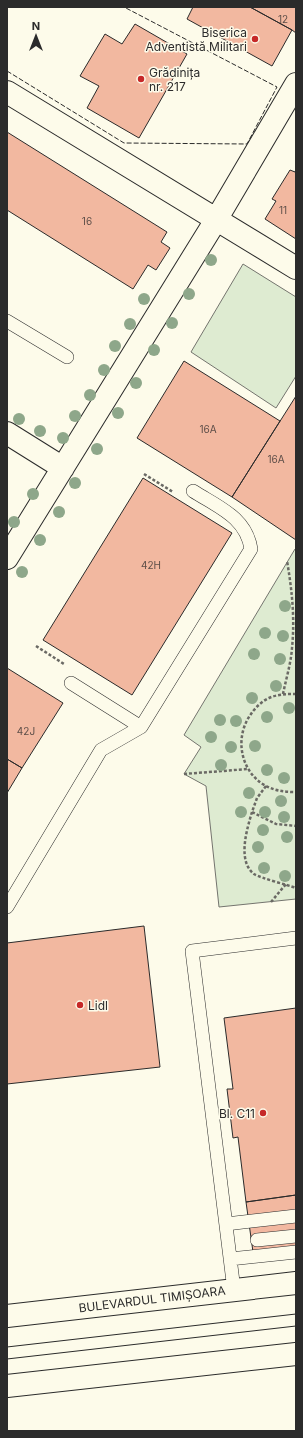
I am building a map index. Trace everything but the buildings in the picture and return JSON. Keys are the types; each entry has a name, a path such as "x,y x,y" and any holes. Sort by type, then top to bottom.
{"street":[{"path":"7,92 296,268"},
{"path":"7,558 293,96"},
{"path":"7,433 63,468"},
{"name":"BULEVARDUL TIMIȘOARA","path":"7,1316 296,1283"},
{"path":"7,1386 296,1354"}],"lane":[{"path":"7,321 67,357"},
{"path":"7,908 101,750 141,727 251,549 250,539 238,520 193,491"},
{"path":"71,683 141,727"},
{"path":"234,1290 192,951 296,938"},
{"path":"226,1224 296,1216"},
{"path":"257,1240 296,1236"},
{"path":"230,1259 296,1252"}],"path":[{"path":"284,694 292,642 293,595 288,561"},
{"path":"292,642 296,643"},
{"path":"296,694 284,694 268,698 255,708 246,721 241,737 242,754 248,769 256,778 266,786 282,792 296,792"},
{"path":"184,774 248,769"},
{"path":"266,786 257,798 245,836 245,859 249,868 255,875 296,888"},
{"path":"252,812 276,824 296,826"},
{"path":"271,902 286,884"}],"green space":[{"path":"243,264 296,297 296,376 276,408 191,352"},
{"path":"295,549 296,899 219,907 206,786 184,774 201,747 184,735"}],"tram line":[{"path":"7,1347 296,1314"},
{"path":"7,1359 296,1326"}],"fence":[{"path":"7,71 124,143 247,144 277,87 124,7"}],"place":[{"name":"Biserica Adventistă Militari","path":"255,39"},
{"name":"Grădinița nr. 217","path":"141,79"},
{"name":"Lidl","path":"80,1005"},
{"name":"Bl. C11","path":"263,1113"}]}
